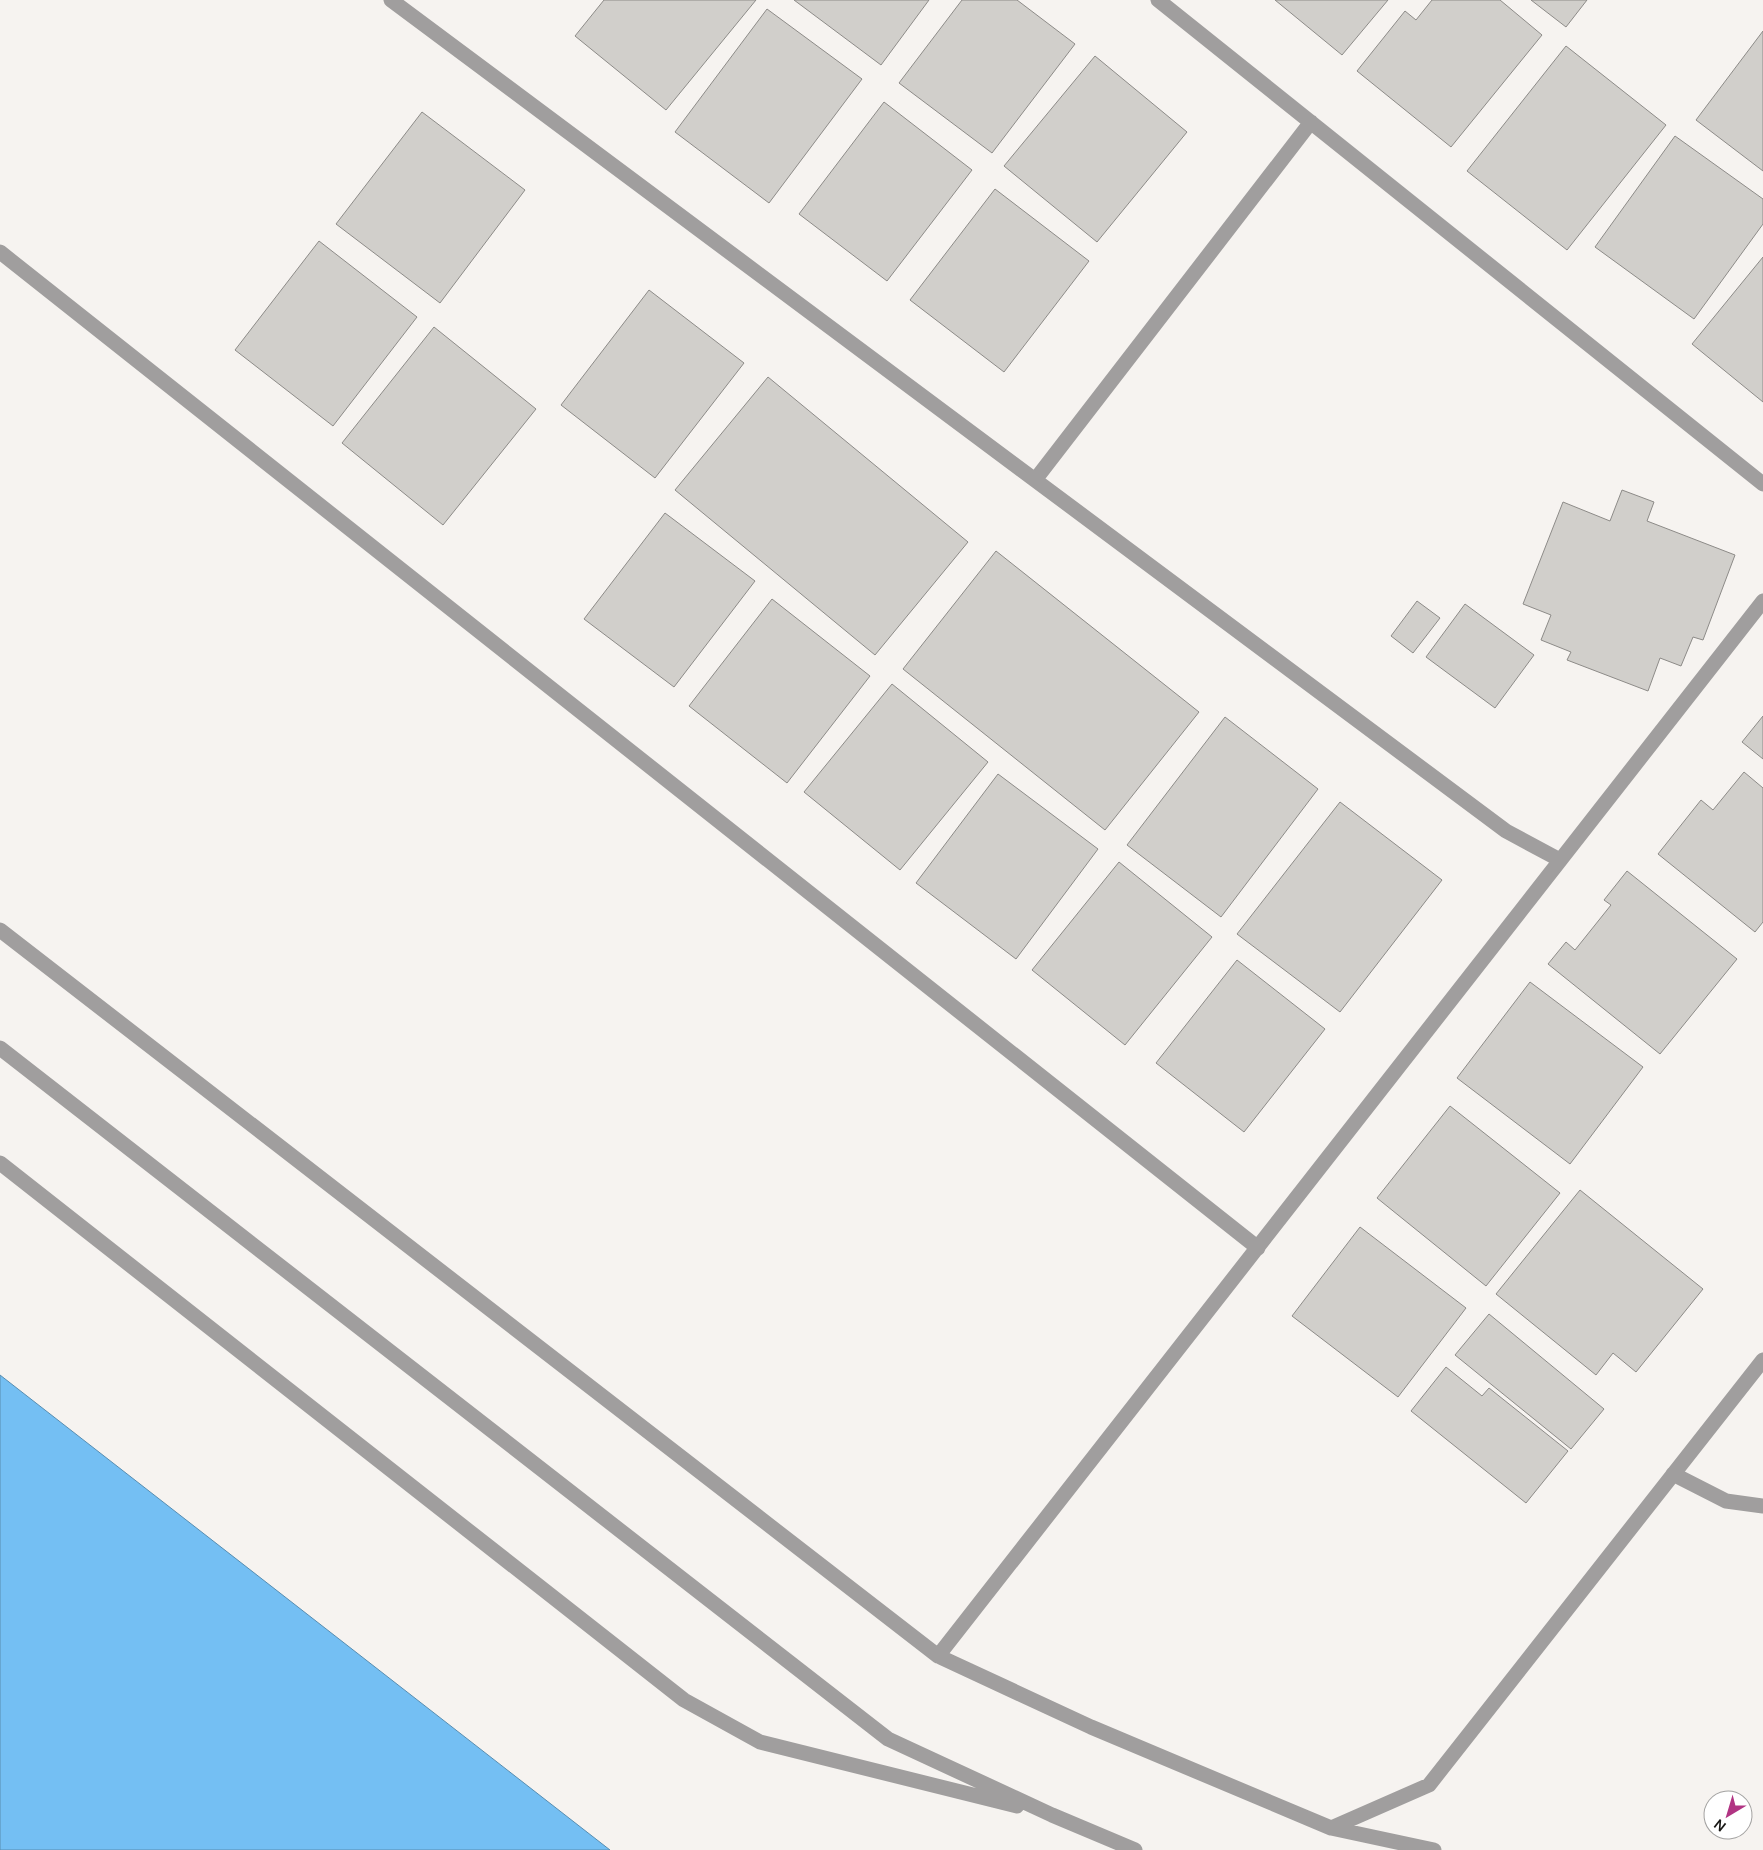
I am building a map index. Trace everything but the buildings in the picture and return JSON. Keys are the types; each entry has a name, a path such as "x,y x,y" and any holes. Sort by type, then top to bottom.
{"street":[{"path":"391,0 1506,831 1560,860"},
{"path":"1158,0 1763,484"},
{"path":"1035,480 1311,122"},
{"path":"0,252 1258,1248"},
{"path":"938,1656 1763,601"},
{"path":"0,930 938,1656 1090,1727 1331,1828 1434,1850"},
{"path":"0,1048 888,1739 1052,1815 1135,1850"},
{"path":"0,1164 684,1700 760,1742 1052,1815"},
{"path":"1331,1828 1429,1785 1763,1360"},
{"path":"1673,1474 1726,1501 1763,1506"}],"water":[{"path":"0,1375 610,1850 0,1850"}]}
